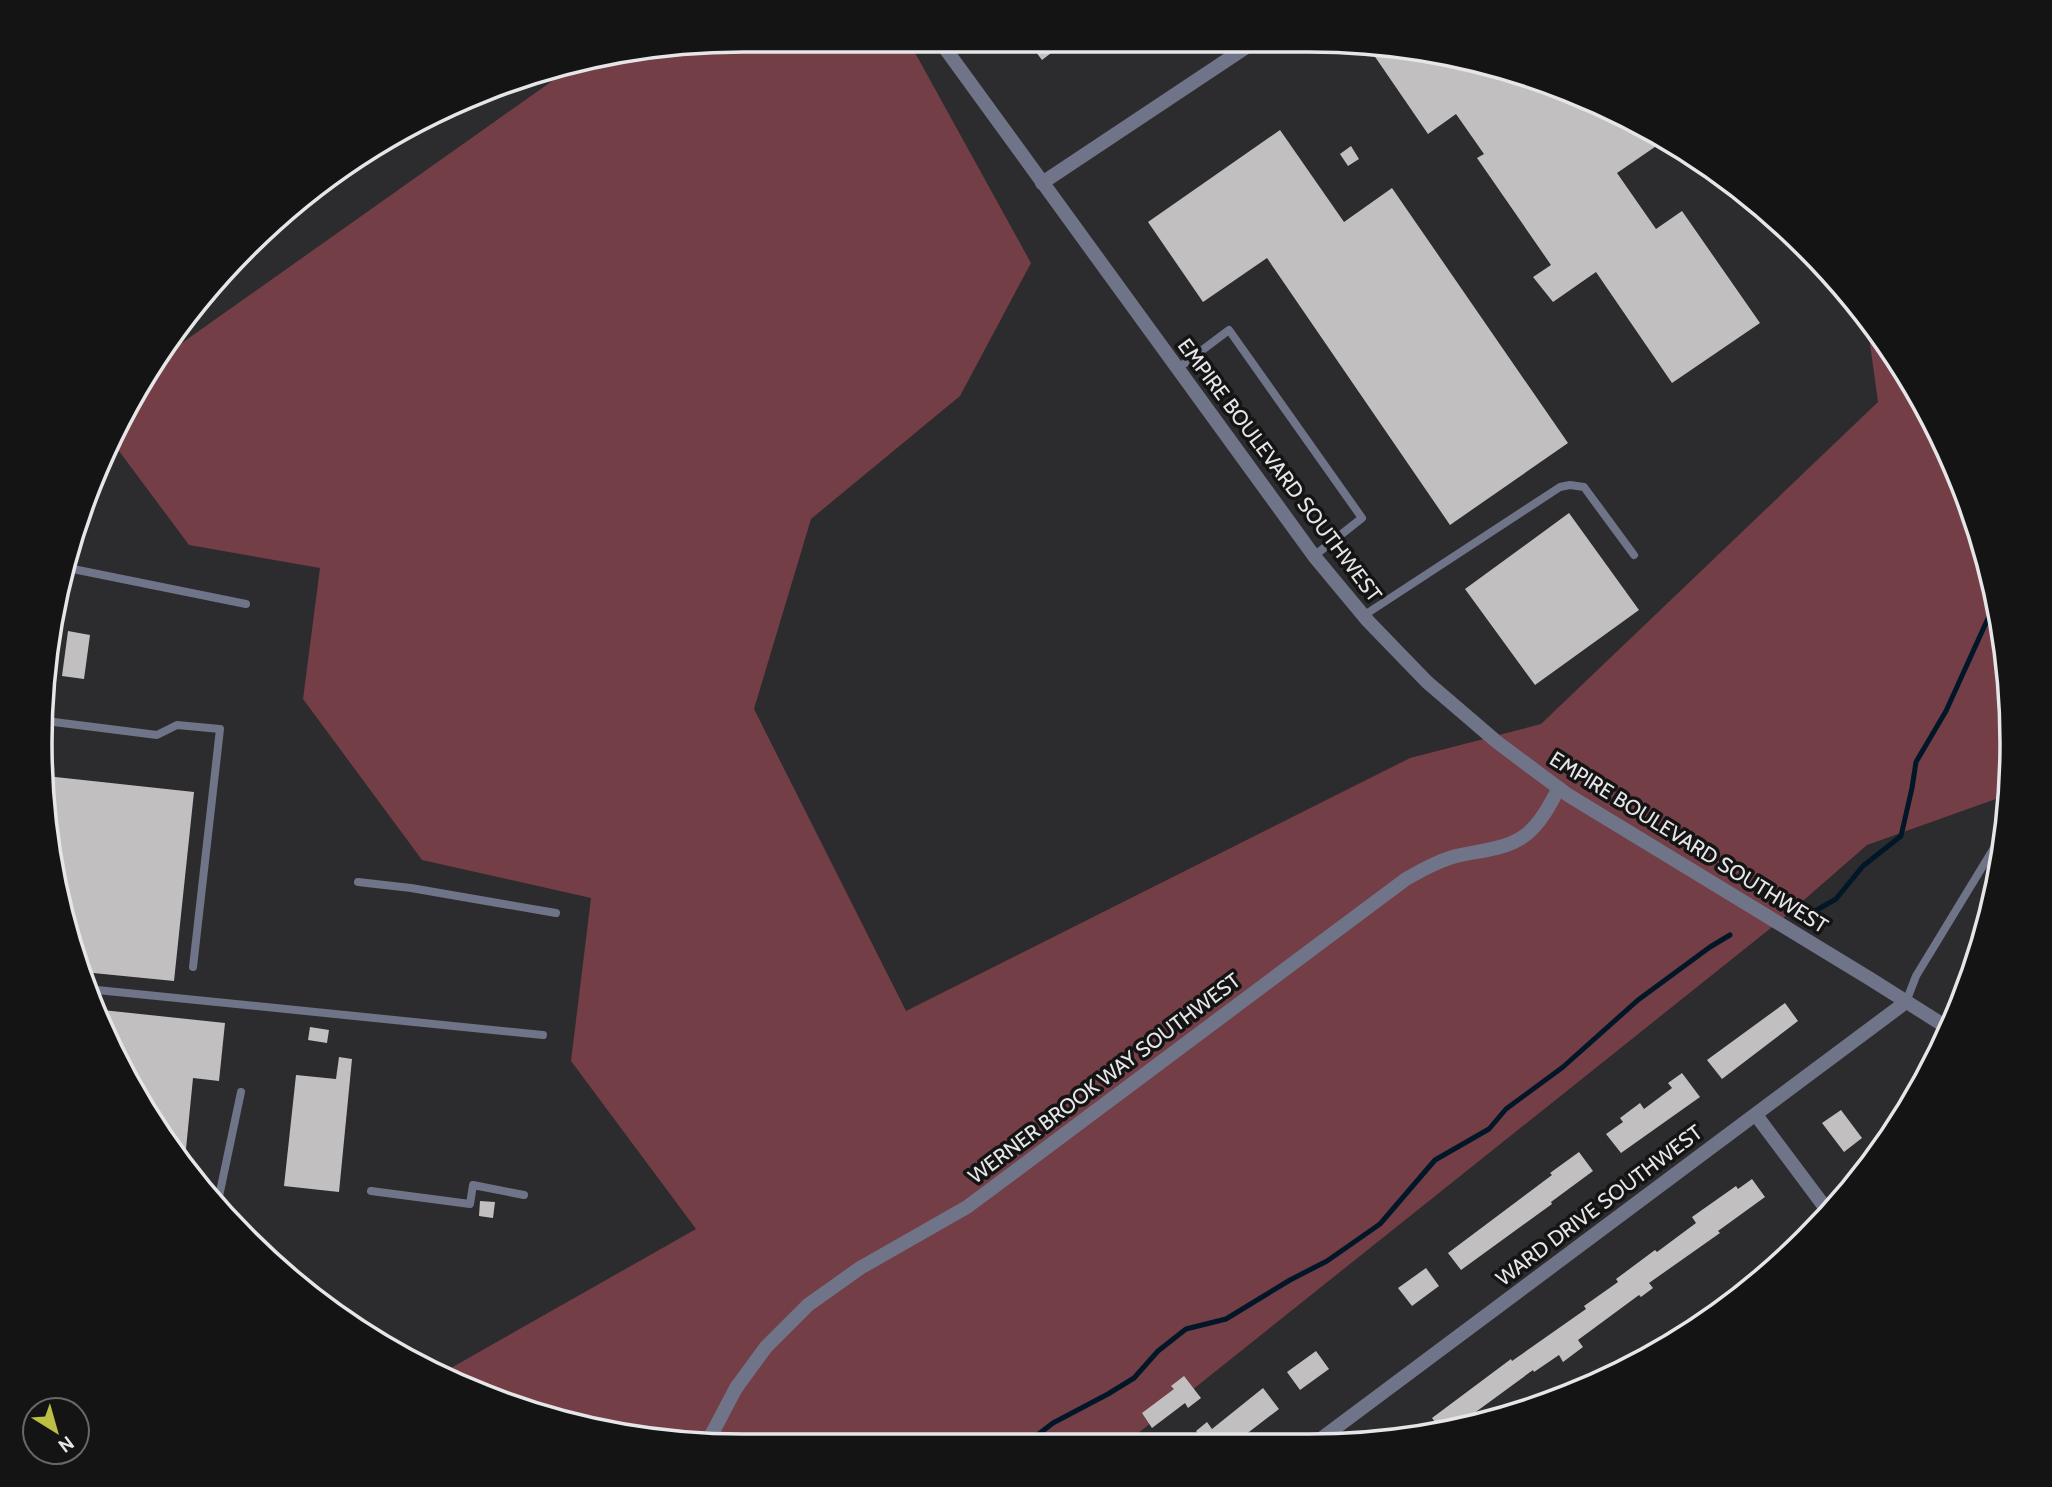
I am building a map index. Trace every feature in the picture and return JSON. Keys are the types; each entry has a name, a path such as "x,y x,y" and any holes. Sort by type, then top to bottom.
{"street":[{"name":"EMPIRE BOULEVARD SOUTHWEST","path":"948,52 1314,556 1363,615 1427,682 1497,742 1559,788 1940,1023"},
{"path":"1042,183 1238,52"},
{"name":"WERNER BROOK WAY SOUTHWEST","path":"712,1433 736,1388 766,1347 808,1306 860,1268 967,1207 1406,879 1454,856 1509,845 1526,835 1538,823 1559,788"},
{"name":"WARD DRIVE SOUTHWEST","path":"1328,1434 1906,1002"},
{"path":"1756,1115 1823,1204"}],"lane":[{"path":"1178,369 1229,330 1362,518 1314,556"},
{"path":"1363,615 1560,488 1570,485 1584,487 1634,555"},
{"path":"75,569 246,604"},
{"path":"53,722 157,735 177,724 220,729 193,967"},
{"path":"1906,1002 1916,976 1990,854"},
{"path":"358,882 411,888 556,913"},
{"path":"98,990 543,1035"},
{"path":"220,1195 241,1092"},
{"path":"371,1191 470,1204 473,1185 524,1195"}],"shaded area":[{"path":"915,52 1031,263 960,396 811,519 754,709 906,1011 1410,758 1541,724 1878,402 1870,341 1907,398 1928,438 1963,521 1976,565 1994,653 2000,744 1997,799 1867,845 1781,920 1137,1434 698,1433 653,1429 565,1411 521,1398 450,1369 696,1229 571,1061 591,898 422,860 303,699 320,568 189,545 118,450 145,398 180,344 555,79 653,58 698,54"}],"building":[{"path":"1036,52 1052,52 1042,60"},
{"path":"1374,56 1443,66 1531,89 1573,105 1654,145 1656,146 1617,173 1656,229 1682,211 1760,323 1672,383 1596,272 1553,302 1533,277 1551,265 1477,158 1484,154 1456,114 1428,134"},
{"path":"1280,130 1344,222 1392,188 1568,443 1450,525 1267,258 1203,302 1148,222"},
{"path":"1351,146 1359,159 1348,166 1340,154"},
{"path":"1569,513 1639,610 1535,685 1465,589"},
{"path":"68,631 90,635 84,679 62,676"},
{"path":"53,777 194,792 174,981 92,973 66,878 58,834"},
{"path":"1785,1003 1798,1021 1722,1079 1707,1060"},
{"path":"106,1010 225,1023 219,1081 193,1078 186,1151 145,1089"},
{"path":"310,1027 329,1030 327,1043 308,1040"},
{"path":"339,1057 352,1059 339,1192 284,1186 296,1075 336,1079"},
{"path":"1682,1073 1700,1097 1621,1153 1606,1134 1623,1122 1620,1118 1640,1103 1644,1109 1672,1088 1668,1083"},
{"path":"1841,1110 1862,1138 1844,1152 1822,1123"},
{"path":"1579,1152 1593,1171 1461,1270 1448,1253"},
{"path":"1752,1179 1765,1197 1718,1231 1720,1233 1649,1283 1653,1288 1641,1297 1639,1295 1578,1340 1583,1347 1563,1362 1559,1355 1534,1372 1533,1370 1473,1414 1435,1422 1432,1418 1511,1359 1512,1361 1586,1309 1584,1306 1618,1282 1616,1279 1696,1223 1692,1217 1736,1186 1738,1189"},
{"path":"480,1201 495,1202 493,1218 479,1216"},
{"path":"1426,1268 1439,1286 1412,1306 1398,1288"},
{"path":"1316,1351 1329,1369 1300,1390 1287,1372"},
{"path":"1184,1376 1201,1398 1188,1408 1185,1403 1152,1428 1142,1413 1174,1389 1171,1386"},
{"path":"1263,1388 1279,1409 1246,1434 1198,1434 1196,1431 1207,1422 1212,1429"}],"waterway":[{"path":"1815,911 1836,899 1863,866 1901,836 1916,762 1946,711 1988,619"},
{"path":"1039,1434 1053,1423 1134,1378 1158,1351 1186,1329 1226,1319 1327,1261 1380,1224 1435,1160 1489,1129 1506,1109 1563,1067 1638,1000 1730,935"}]}
